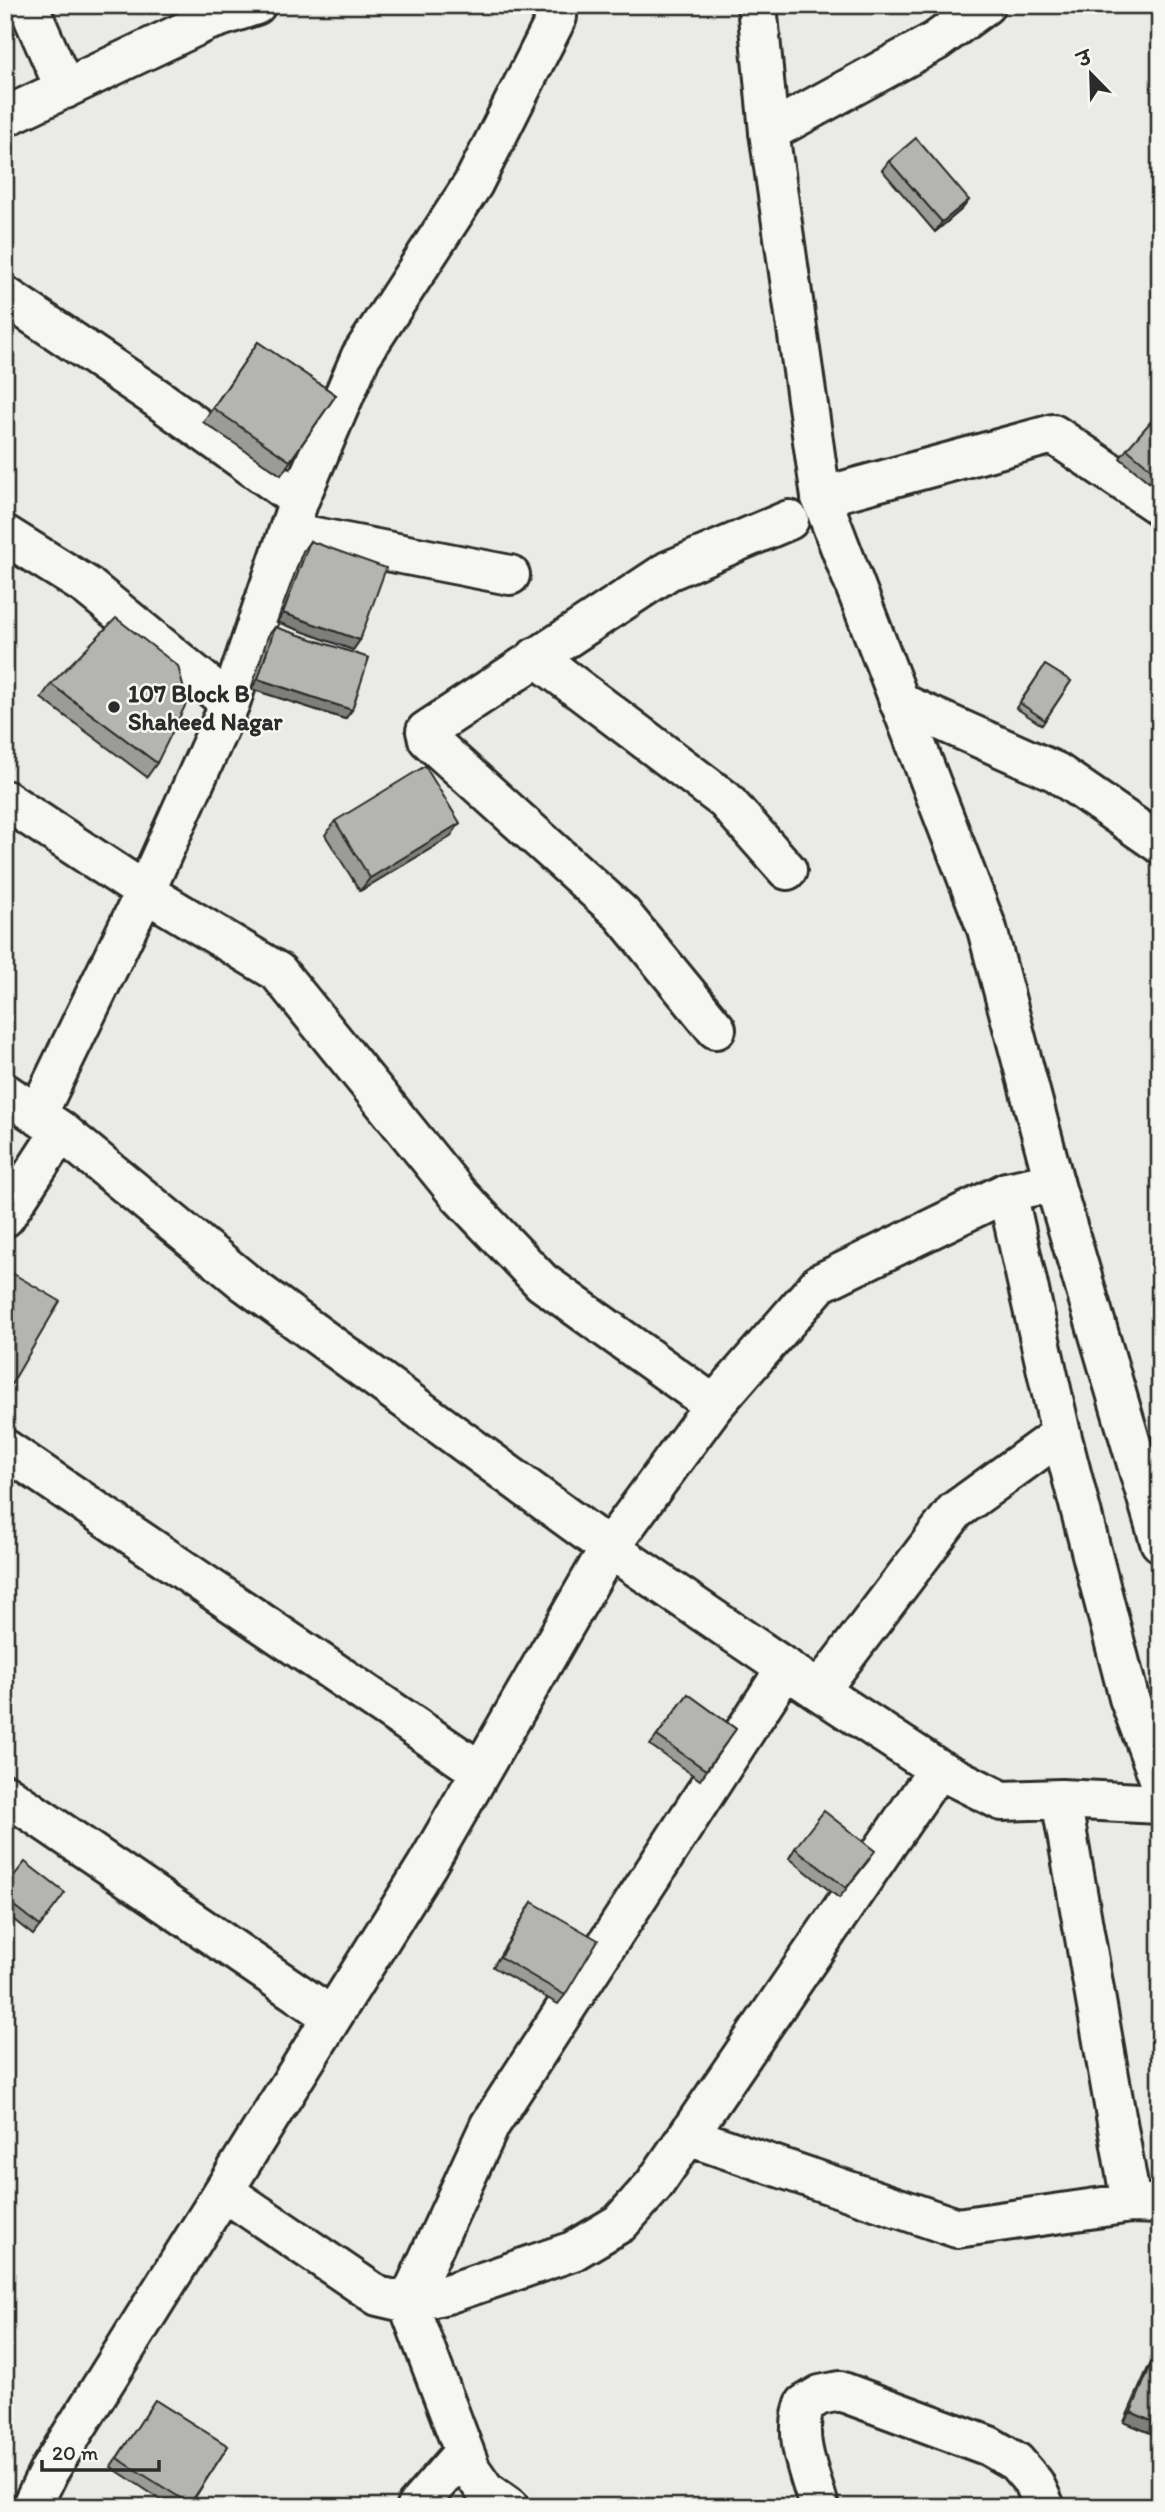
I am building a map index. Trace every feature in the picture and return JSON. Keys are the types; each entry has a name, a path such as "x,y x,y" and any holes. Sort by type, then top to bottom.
{"street":[{"path":"28,5 65,89"},
{"path":"5,117 205,22 256,5"},
{"path":"5,1217 49,1123 145,892 230,703 294,516 360,356 473,184 557,17 557,5"},
{"path":"757,5 769,132 821,497 987,929 1054,1182 1160,1542"},
{"path":"769,132 936,41 985,5"},
{"path":"5,296 154,396 294,516 510,575"},
{"path":"821,497 1053,434 1160,506"},
{"path":"716,1029 621,913 426,735 426,731 668,571 789,520"},
{"path":"5,535 87,586 230,703"},
{"path":"536,657 725,800 787,870"},
{"path":"899,702 1056,772 1160,844"},
{"path":"5,800 145,892 278,972 458,1194 542,1282 714,1405"},
{"path":"5,1093 49,1123 246,1283 609,1548 938,1769 1002,1801 1061,1799 1160,1804"},
{"path":"31,2507 49,2471 427,1865 609,1548 714,1405 820,1283 1007,1192 1054,1182"},
{"path":"1007,1192 1061,1434 1129,1698 1160,1781"},
{"path":"819,1691 955,1511 1061,1434"},
{"path":"5,1449 480,1771"},
{"path":"509,2507 485,2490 463,2453 408,2303 490,2125 786,1668"},
{"path":"225,2192 377,2296 408,2303 447,2294 573,2251 620,2223 654,2185 938,1769"},
{"path":"5,1794 331,2016"},
{"path":"688,2136 957,2228 1145,2203 1061,1799"},
{"path":"819,2507 799,2436 800,2419 804,2404 820,2395 840,2392 989,2446 1016,2462 1034,2483 1045,2507"},
{"path":"416,2507 463,2453"}],"building":[{"path":"916,138 969,200 942,222 889,161"},
{"path":"258,342 336,395 290,461 213,408"},
{"path":"1160,411 1160,470 1157,474 1127,449"},
{"path":"310,541 386,568 360,640 283,613"},
{"name":"107 Block B Shaheed Nagar","path":"116,618 178,666 187,702 157,763 51,684"},
{"path":"275,627 369,658 352,710 258,679"},
{"path":"1045,665 1071,681 1045,720 1020,703"},
{"path":"425,766 460,823 370,878 335,821"},
{"path":"5,1269 60,1301 5,1395"},
{"path":"688,1694 736,1729 706,1770 657,1736"},
{"path":"824,1811 875,1851 846,1888 795,1848"},
{"path":"25,1862 65,1893 40,1926 5,1899 5,1887"},
{"path":"532,1902 598,1940 565,1995 500,1957"},
{"path":"1153,2360 1160,2363 1160,2425 1131,2412"},
{"path":"155,2400 228,2446 190,2504 117,2458"}],"place":[{"name":"107 Block B Shaheed Nagar","path":"114,707"}]}
